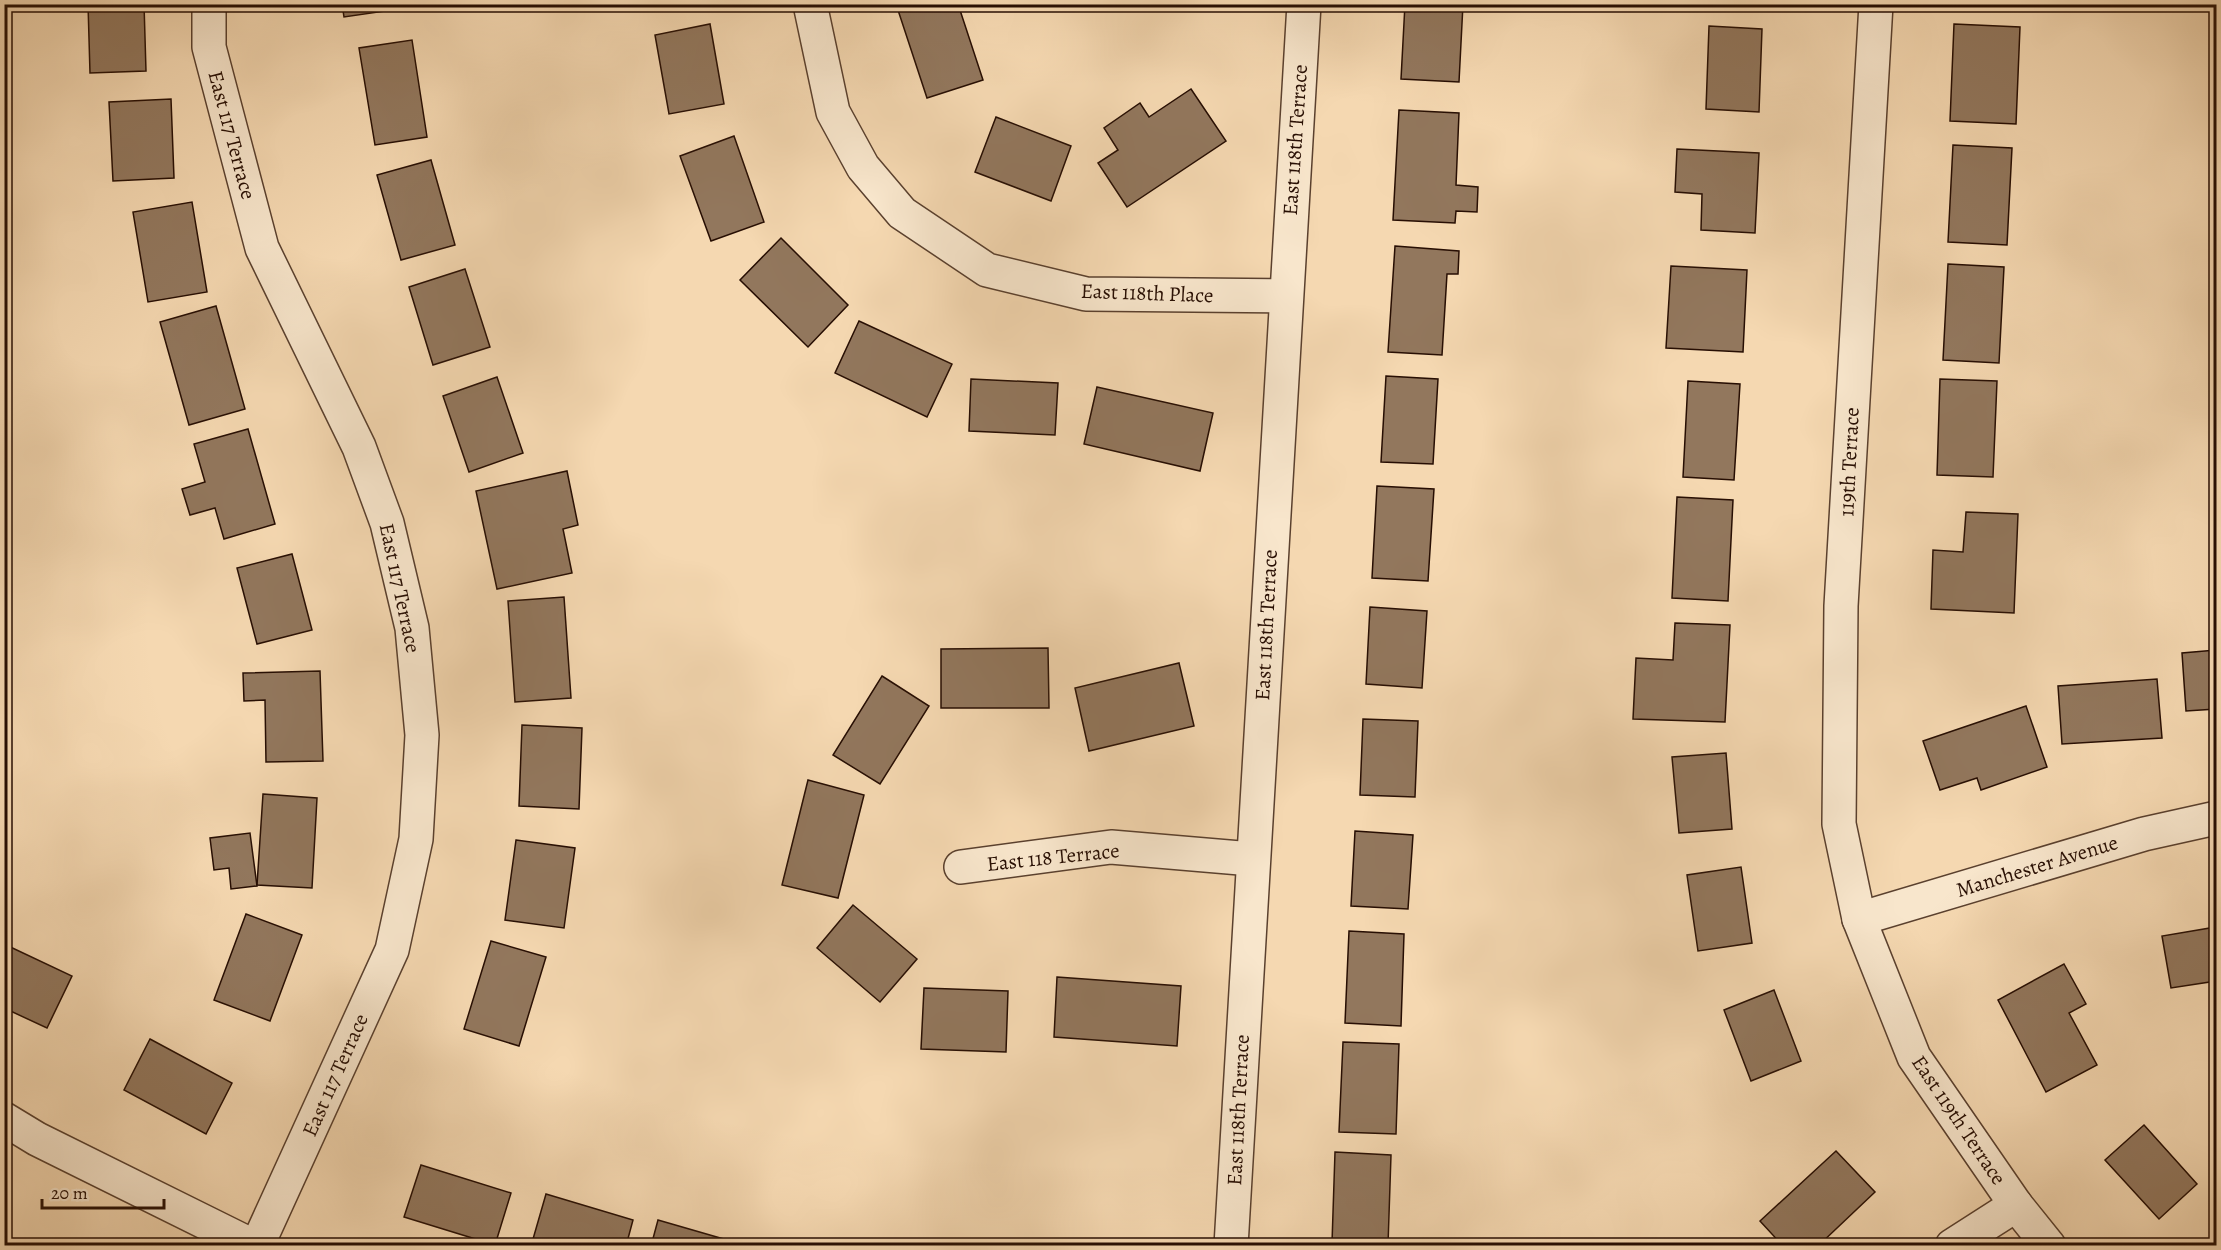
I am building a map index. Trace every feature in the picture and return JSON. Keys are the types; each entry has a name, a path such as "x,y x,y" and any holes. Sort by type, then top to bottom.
{"street":[{"name":"East 117 Terrace","path":"209,4 209,47 262,248 359,447 387,523 412,628 422,735 416,839 392,950 255,1245"},
{"name":"East 118th Place","path":"810,4 833,112 863,167 902,213 987,270 1086,294 1285,296"},
{"name":"East 118th Terrace","path":"1231,1245 1285,296 1304,4"},
{"name":"119th Terrace","path":"1859,919 1839,824 1841,606 1876,4"},
{"name":"Manchester Avenue","path":"1859,919 2144,834 2217,818"},
{"name":"East 118 Terrace","path":"961,867 1111,847 1252,859"},
{"name":"East 119th Terrace","path":"1859,919 1914,1057 2016,1205 2049,1245"},
{"path":"4,1119 37,1138 255,1245"},
{"path":"1952,1245 2016,1205"}],"building":[{"path":"88,4 144,4 146,71 90,73"},
{"path":"342,4 419,4 420,6 344,17"},
{"path":"896,4 958,4 983,80 927,98"},
{"path":"1169,4 1221,4 1221,11 1169,8"},
{"path":"1405,4 1463,4 1459,82 1401,79"},
{"path":"710,24 724,104 669,114 655,35"},
{"path":"1954,24 2020,27 2016,124 1950,121"},
{"path":"1709,26 1762,29 1759,112 1706,109"},
{"path":"412,40 427,137 375,145 359,48"},
{"path":"1191,89 1226,141 1127,207 1098,163 1118,150 1104,128 1140,103 1149,117"},
{"path":"171,99 174,178 113,181 109,102"},
{"path":"1399,110 1459,113 1456,185 1478,187 1477,212 1456,211 1455,223 1393,220"},
{"path":"996,117 1071,146 1051,201 975,172"},
{"path":"734,136 764,222 711,241 680,156"},
{"path":"1953,145 2012,148 2007,245 1948,242"},
{"path":"1677,149 1759,153 1755,233 1701,230 1702,194 1675,192"},
{"path":"431,160 455,245 401,260 377,175"},
{"path":"192,202 207,292 148,302 133,212"},
{"path":"781,238 848,305 808,347 740,280"},
{"path":"1395,246 1459,251 1458,274 1447,274 1442,355 1388,352"},
{"path":"1948,264 2004,267 1999,363 1943,360"},
{"path":"1671,266 1747,270 1743,352 1666,348"},
{"path":"465,269 490,347 433,365 409,287"},
{"path":"216,306 245,409 189,425 160,322"},
{"path":"859,321 952,364 927,417 835,373"},
{"path":"1386,376 1438,379 1433,464 1381,462"},
{"path":"497,377 523,453 469,472 443,396"},
{"path":"971,379 1058,383 1055,435 969,431"},
{"path":"1940,379 1997,381 1993,477 1937,475"},
{"path":"1688,381 1740,384 1734,480 1683,477"},
{"path":"1097,387 1213,413 1200,471 1084,444"},
{"path":"248,429 275,524 224,539 215,508 190,515 182,489 205,482 194,444"},
{"path":"567,471 578,525 563,529 572,573 497,589 476,491"},
{"path":"1377,486 1434,489 1428,581 1372,578"},
{"path":"1677,497 1733,500 1728,601 1672,598"},
{"path":"1966,512 2018,514 2014,613 1931,609 1933,550 1963,552"},
{"path":"292,554 312,630 257,644 237,568"},
{"path":"564,597 571,698 515,702 508,601"},
{"path":"1370,607 1427,611 1422,688 1366,684"},
{"path":"1675,623 1730,625 1725,722 1633,719 1636,658 1673,660"},
{"path":"1048,648 1049,708 941,708 941,649"},
{"path":"2216,650 2216,709 2186,711 2182,653"},
{"path":"1179,663 1194,726 1089,751 1075,688"},
{"path":"320,671 323,761 266,762 265,700 244,701 243,673"},
{"path":"882,676 929,706 880,784 833,755"},
{"path":"2157,679 2162,738 2062,744 2058,686"},
{"path":"2026,706 2047,767 1981,790 1977,778 1940,790 1923,741"},
{"path":"1363,719 1418,721 1415,797 1360,795"},
{"path":"522,725 582,728 579,809 519,806"},
{"path":"1726,753 1732,829 1679,833 1672,757"},
{"path":"808,780 864,795 838,898 782,885"},
{"path":"263,794 317,798 312,888 257,885"},
{"path":"1355,831 1413,835 1408,909 1351,906"},
{"path":"250,833 257,886 231,889 229,868 214,870 210,838"},
{"path":"516,840 575,848 564,928 505,920"},
{"path":"1741,867 1752,943 1698,951 1687,875"},
{"path":"853,905 917,959 880,1002 817,948"},
{"path":"246,914 302,935 270,1021 214,1000"},
{"path":"2216,927 2216,981 2171,988 2162,936"},
{"path":"1349,931 1404,934 1401,1026 1345,1023"},
{"path":"491,941 546,957 519,1046 464,1029"},
{"path":"4,944 72,976 47,1028 4,1008"},
{"path":"2064,964 2086,1004 2069,1013 2097,1065 2046,1092 1998,1000"},
{"path":"1057,977 1181,986 1177,1046 1054,1037"},
{"path":"924,988 1008,991 1006,1052 921,1049"},
{"path":"1774,990 1801,1061 1751,1081 1724,1010"},
{"path":"150,1039 232,1083 206,1134 124,1090"},
{"path":"1343,1042 1399,1044 1396,1134 1339,1132"},
{"path":"2144,1125 2197,1184 2159,1219 2105,1160"},
{"path":"1836,1151 1875,1192 1818,1246 1783,1246 1760,1221"},
{"path":"1335,1152 1391,1155 1388,1245 1332,1243"},
{"path":"421,1165 511,1193 495,1245 404,1217"},
{"path":"546,1194 633,1220 626,1246 531,1246"},
{"path":"658,1220 748,1246 651,1246"}]}
